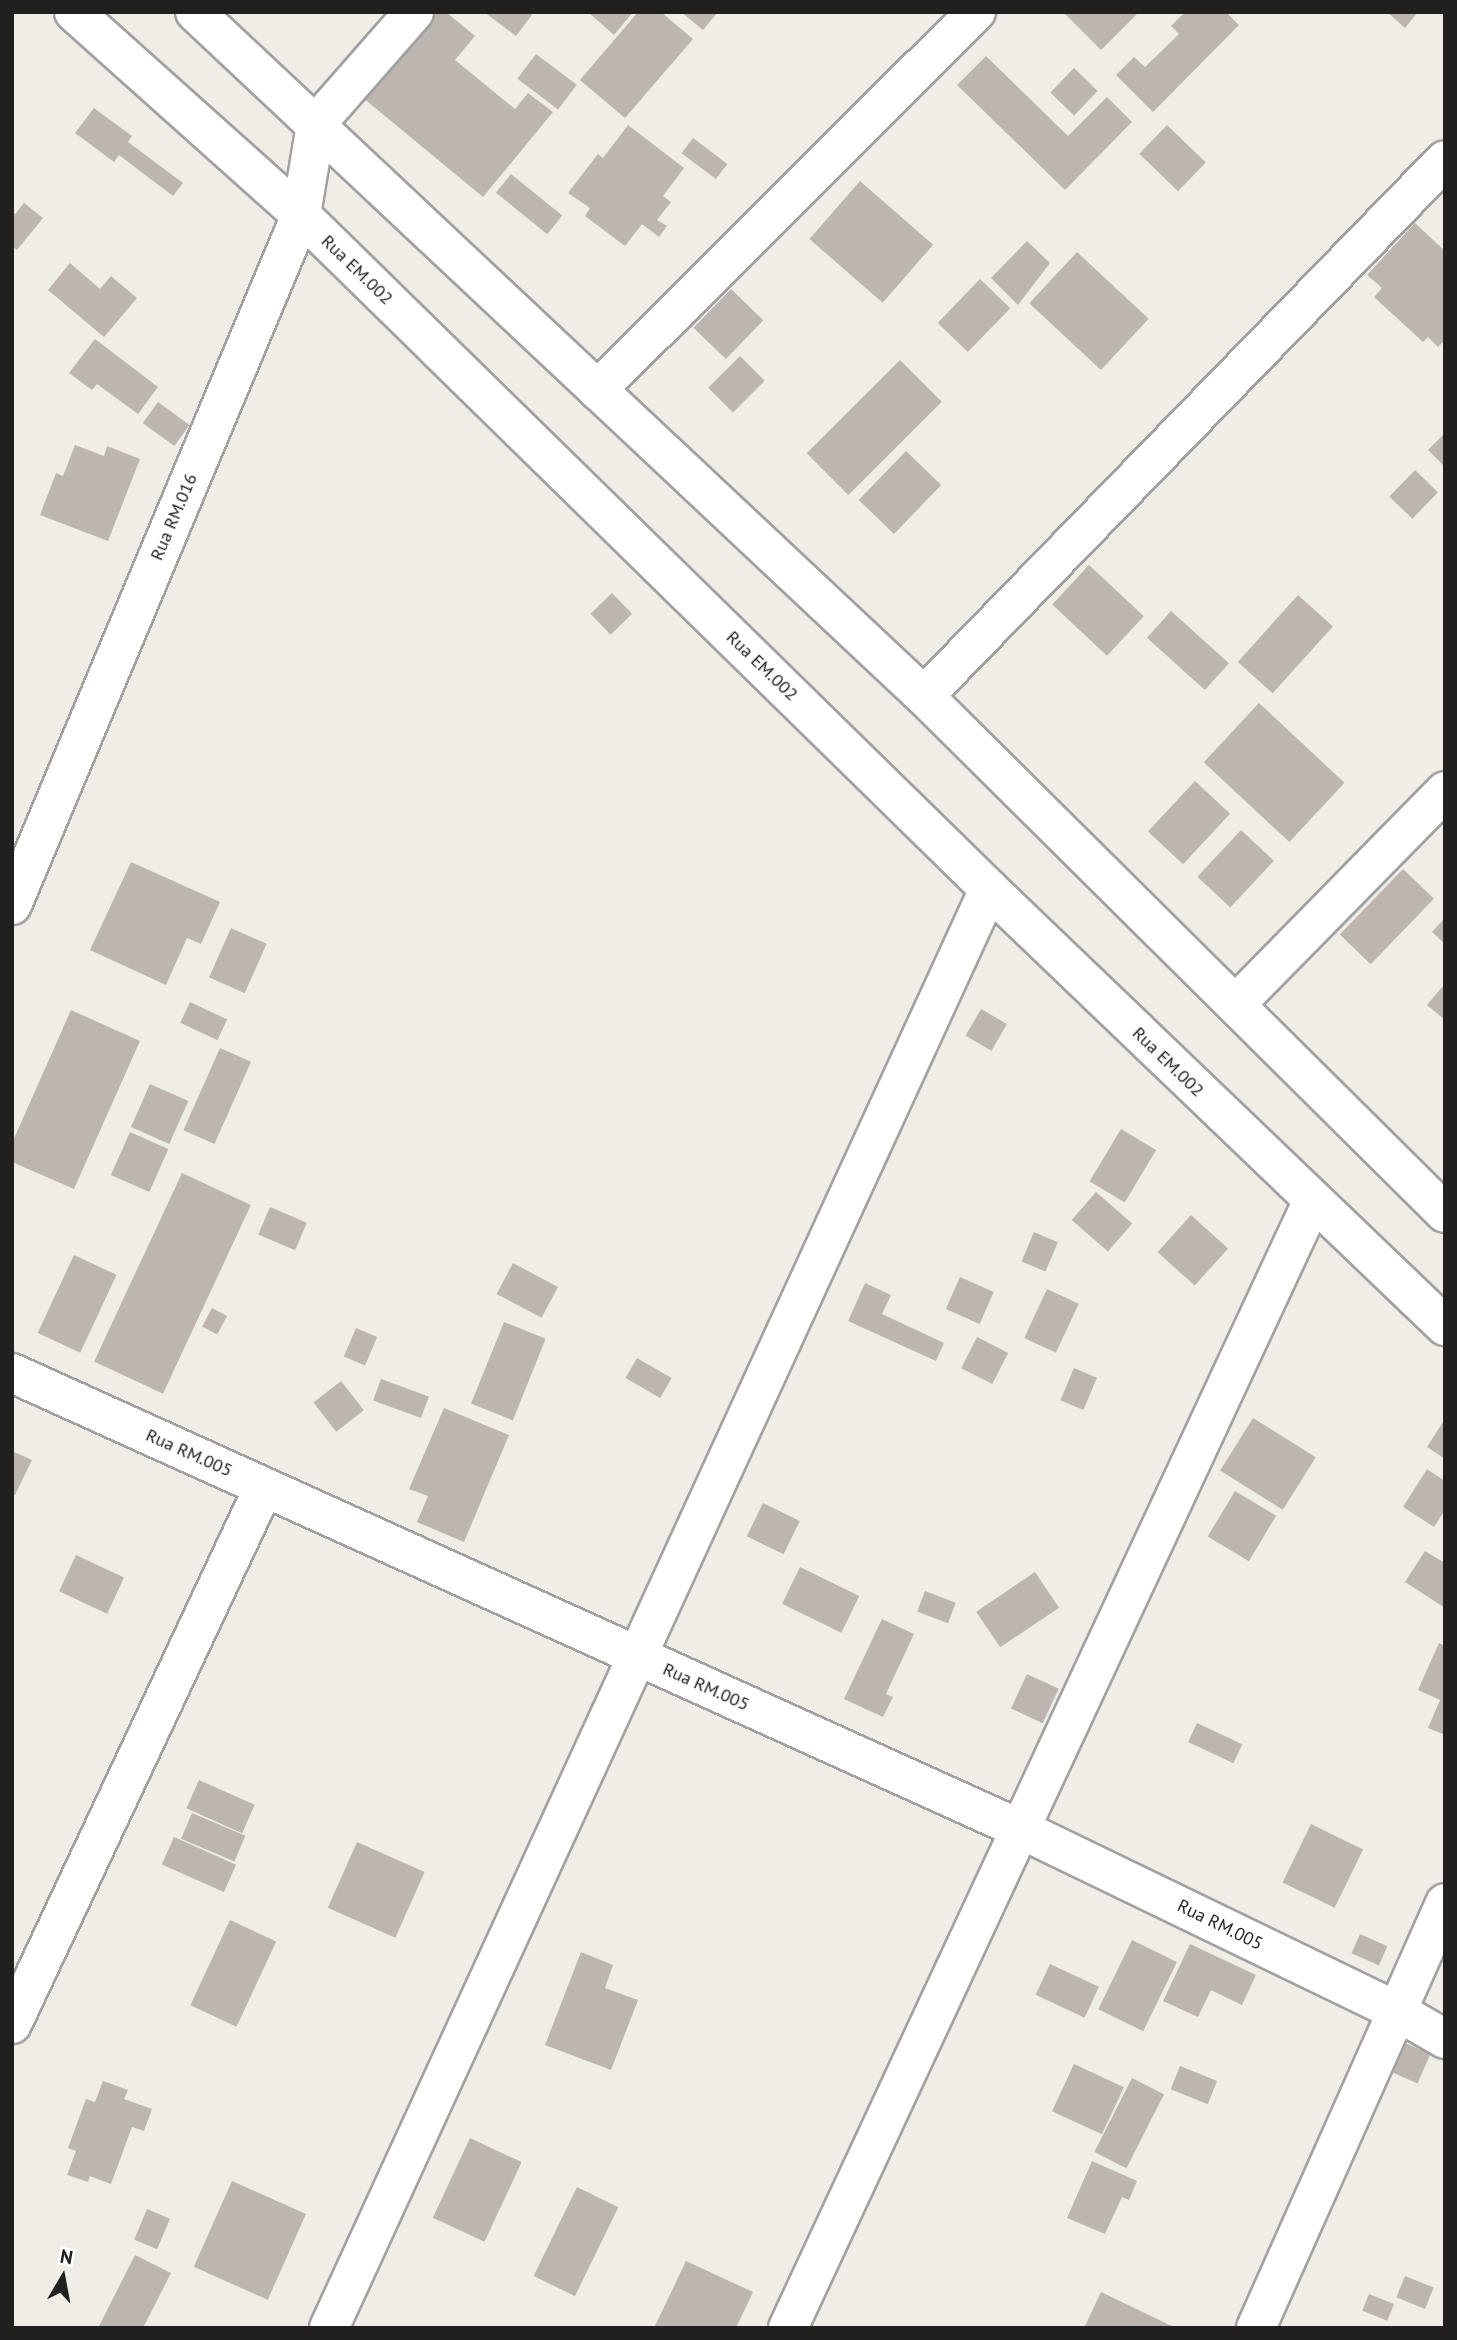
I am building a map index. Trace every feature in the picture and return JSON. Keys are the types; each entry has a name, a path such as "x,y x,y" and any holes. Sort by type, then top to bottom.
{"street":[{"name":"Rua EM.002","path":"74,12 301,215 989,889 1445,1326"},
{"path":"195,12 924,696 1237,1003 1445,1213"},
{"path":"316,124 414,12"},
{"path":"597,390 976,12"},
{"name":"Rua RM.016","path":"12,905 301,215 316,124"},
{"path":"924,696 1445,160"},
{"path":"1237,1003 1445,791"},
{"path":"329,2328 989,889"},
{"path":"788,2328 1018,1828 1313,1200"},
{"name":"Rua RM.005","path":"12,1374 1018,1828 1395,2010 1445,2039"},
{"path":"12,2024 264,1487"},
{"path":"1256,2328 1395,2010 1445,1903"}],"building":[{"path":"423,12 446,12 475,36 455,60 515,109 528,93 553,112 483,197 357,93"},
{"path":"484,12 529,12 532,15 516,36"},
{"path":"588,12 633,12 614,35"},
{"path":"638,12 661,12 693,39 625,118 580,80"},
{"path":"681,12 718,12 703,30"},
{"path":"1063,12 1139,12 1101,50"},
{"path":"1185,12 1226,12 1239,25 1153,112 1116,75 1134,57 1145,67 1179,34 1171,26"},
{"path":"1387,12 1418,12 1405,28"},
{"path":"536,54 577,85 558,109 517,79"},
{"path":"986,56 1068,136 1107,97 1132,122 1065,190 957,85"},
{"path":"1074,68 1098,91 1074,115 1050,92"},
{"path":"94,108 132,136 128,142 183,183 173,196 119,155 114,162 75,133"},
{"path":"628,125 684,168 663,196 671,202 657,220 667,226 659,237 642,224 625,246 585,216 590,208 568,193 598,154 603,158"},
{"path":"1167,125 1206,163 1178,191 1139,154"},
{"path":"693,138 727,164 716,179 682,153"},
{"path":"511,174 562,216 547,234 496,193"},
{"path":"860,181 933,245 883,303 809,239"},
{"path":"24,203 43,218 17,250 12,246 12,212 15,214"},
{"path":"1415,223 1445,251 1445,340 1438,347 1428,337 1423,342 1374,297 1382,288 1367,275"},
{"path":"1027,241 1050,263 1018,305 991,278"},
{"path":"1077,252 1149,319 1101,370 1029,303"},
{"path":"70,263 100,289 111,276 137,298 104,337 48,290"},
{"path":"980,279 1010,308 968,352 938,323"},
{"path":"731,289 763,320 726,359 693,328"},
{"path":"95,339 158,387 138,414 97,384 92,390 69,373"},
{"path":"740,356 765,381 733,413 708,388"},
{"path":"900,360 942,402 848,495 807,453"},
{"path":"158,402 190,425 174,446 143,423"},
{"path":"1445,433 1445,467 1428,450"},
{"path":"75,445 104,456 107,446 140,459 108,541 40,515 56,473 63,476"},
{"path":"906,451 941,485 894,534 859,500"},
{"path":"1415,470 1438,492 1412,519 1389,497"},
{"path":"1089,565 1144,616 1107,656 1052,604"},
{"path":"612,593 632,614 611,635 590,614"},
{"path":"1298,595 1333,626 1273,693 1238,662"},
{"path":"1171,611 1229,663 1205,690 1147,638"},
{"path":"1259,703 1345,783 1289,842 1204,762"},
{"path":"1195,781 1230,814 1183,864 1148,831"},
{"path":"1241,830 1274,861 1230,907 1197,877"},
{"path":"131,862 220,902 201,944 187,938 166,985 90,950"},
{"path":"1403,869 1434,899 1371,964 1340,934"},
{"path":"1445,918 1445,944 1432,932"},
{"path":"231,928 267,944 245,993 209,977"},
{"path":"1442,987 1445,989 1445,1020 1427,1005"},
{"path":"190,1002 227,1019 217,1040 180,1023"},
{"path":"981,1009 1007,1024 991,1051 966,1036"},
{"path":"71,1010 140,1041 74,1189 12,1162 12,1143"},
{"path":"220,1048 251,1062 214,1144 183,1130"},
{"path":"150,1084 188,1101 169,1144 131,1127"},
{"path":"1121,1129 1156,1150 1125,1202 1090,1181"},
{"path":"130,1132 168,1149 149,1192 111,1175"},
{"path":"182,1173 251,1205 163,1394 94,1362"},
{"path":"1096,1192 1132,1223 1108,1251 1072,1220"},
{"path":"270,1207 307,1223 295,1250 258,1235"},
{"path":"1191,1215 1228,1248 1195,1286 1158,1252"},
{"path":"1034,1232 1058,1242 1045,1272 1021,1261"},
{"path":"74,1255 117,1275 80,1353 38,1333"},
{"path":"513,1263 558,1287 542,1318 497,1294"},
{"path":"960,1277 994,1292 980,1324 946,1309"},
{"path":"865,1283 891,1295 882,1314 944,1343 936,1361 848,1321"},
{"path":"1047,1289 1079,1304 1056,1353 1024,1338"},
{"path":"212,1308 227,1316 217,1335 202,1327"},
{"path":"504,1322 546,1339 513,1420 471,1404"},
{"path":"356,1328 377,1337 365,1366 344,1357"},
{"path":"977,1337 1008,1353 992,1384 961,1368"},
{"path":"637,1358 672,1378 660,1398 626,1378"},
{"path":"1074,1368 1097,1378 1083,1410 1060,1400"},
{"path":"381,1379 429,1396 421,1418 373,1401"},
{"path":"341,1381 364,1410 336,1432 313,1403"},
{"path":"444,1408 509,1435 464,1542 417,1522 428,1496 409,1489"},
{"path":"1253,1418 1316,1457 1283,1510 1220,1471"},
{"path":"1445,1419 1445,1459 1427,1447"},
{"path":"12,1451 32,1460 15,1495 12,1494"},
{"path":"1427,1469 1445,1481 1445,1510 1434,1527 1403,1507"},
{"path":"1235,1491 1276,1516 1249,1561 1208,1536"},
{"path":"763,1503 800,1521 784,1554 747,1536"},
{"path":"1425,1551 1445,1563 1445,1608 1405,1582"},
{"path":"76,1555 124,1577 107,1614 59,1591"},
{"path":"800,1567 859,1596 841,1633 782,1604"},
{"path":"1035,1572 1059,1608 1000,1647 976,1612"},
{"path":"925,1591 956,1603 948,1623 917,1612"},
{"path":"882,1619 914,1634 886,1694 893,1697 883,1717 844,1699"},
{"path":"1439,1643 1445,1646 1445,1735 1428,1728 1440,1700 1418,1690"},
{"path":"1027,1674 1059,1689 1043,1723 1011,1708"},
{"path":"1197,1723 1242,1744 1233,1763 1188,1742"},
{"path":"199,1780 255,1805 242,1833 186,1808"},
{"path":"192,1813 245,1836 234,1861 181,1839"},
{"path":"1311,1824 1363,1849 1335,1908 1283,1882"},
{"path":"174,1837 236,1865 224,1892 162,1864"},
{"path":"357,1842 425,1872 395,1938 328,1908"},
{"path":"230,1920 276,1942 236,2027 190,2005"},
{"path":"1360,1934 1387,1946 1379,1965 1351,1953"},
{"path":"1132,1940 1177,1962 1143,2031 1098,2009"},
{"path":"1190,1944 1256,1975 1242,2005 1211,1990 1198,2017 1163,2001"},
{"path":"581,1952 613,1965 605,1988 638,2000 611,2070 545,2045"},
{"path":"1050,1964 1099,1987 1085,2018 1036,1995"},
{"path":"1403,2042 1430,2054 1417,2083 1390,2071"},
{"path":"1074,2064 1124,2087 1102,2134 1052,2111"},
{"path":"1180,2066 1217,2081 1208,2104 1171,2089"},
{"path":"1132,2078 1164,2094 1126,2168 1094,2152"},
{"path":"103,2081 128,2090 124,2099 152,2109 144,2131 132,2127 111,2184 90,2176 88,2182 67,2175 76,2151 68,2148 86,2099 95,2102"},
{"path":"470,2138 522,2162 484,2242 433,2218"},
{"path":"1092,2161 1137,2181 1129,2200 1122,2197 1105,2234 1067,2218"},
{"path":"232,2181 306,2214 268,2300 194,2267"},
{"path":"577,2187 618,2207 575,2296 534,2276"},
{"path":"147,2209 170,2219 157,2249 134,2239"},
{"path":"135,2255 171,2273 143,2328 98,2328"},
{"path":"686,2261 753,2292 736,2328 654,2328"},
{"path":"1405,2276 1434,2288 1425,2309 1396,2297"},
{"path":"1101,2292 1176,2328 1084,2328"},
{"path":"1369,2294 1394,2304 1387,2321 1362,2311"}]}
